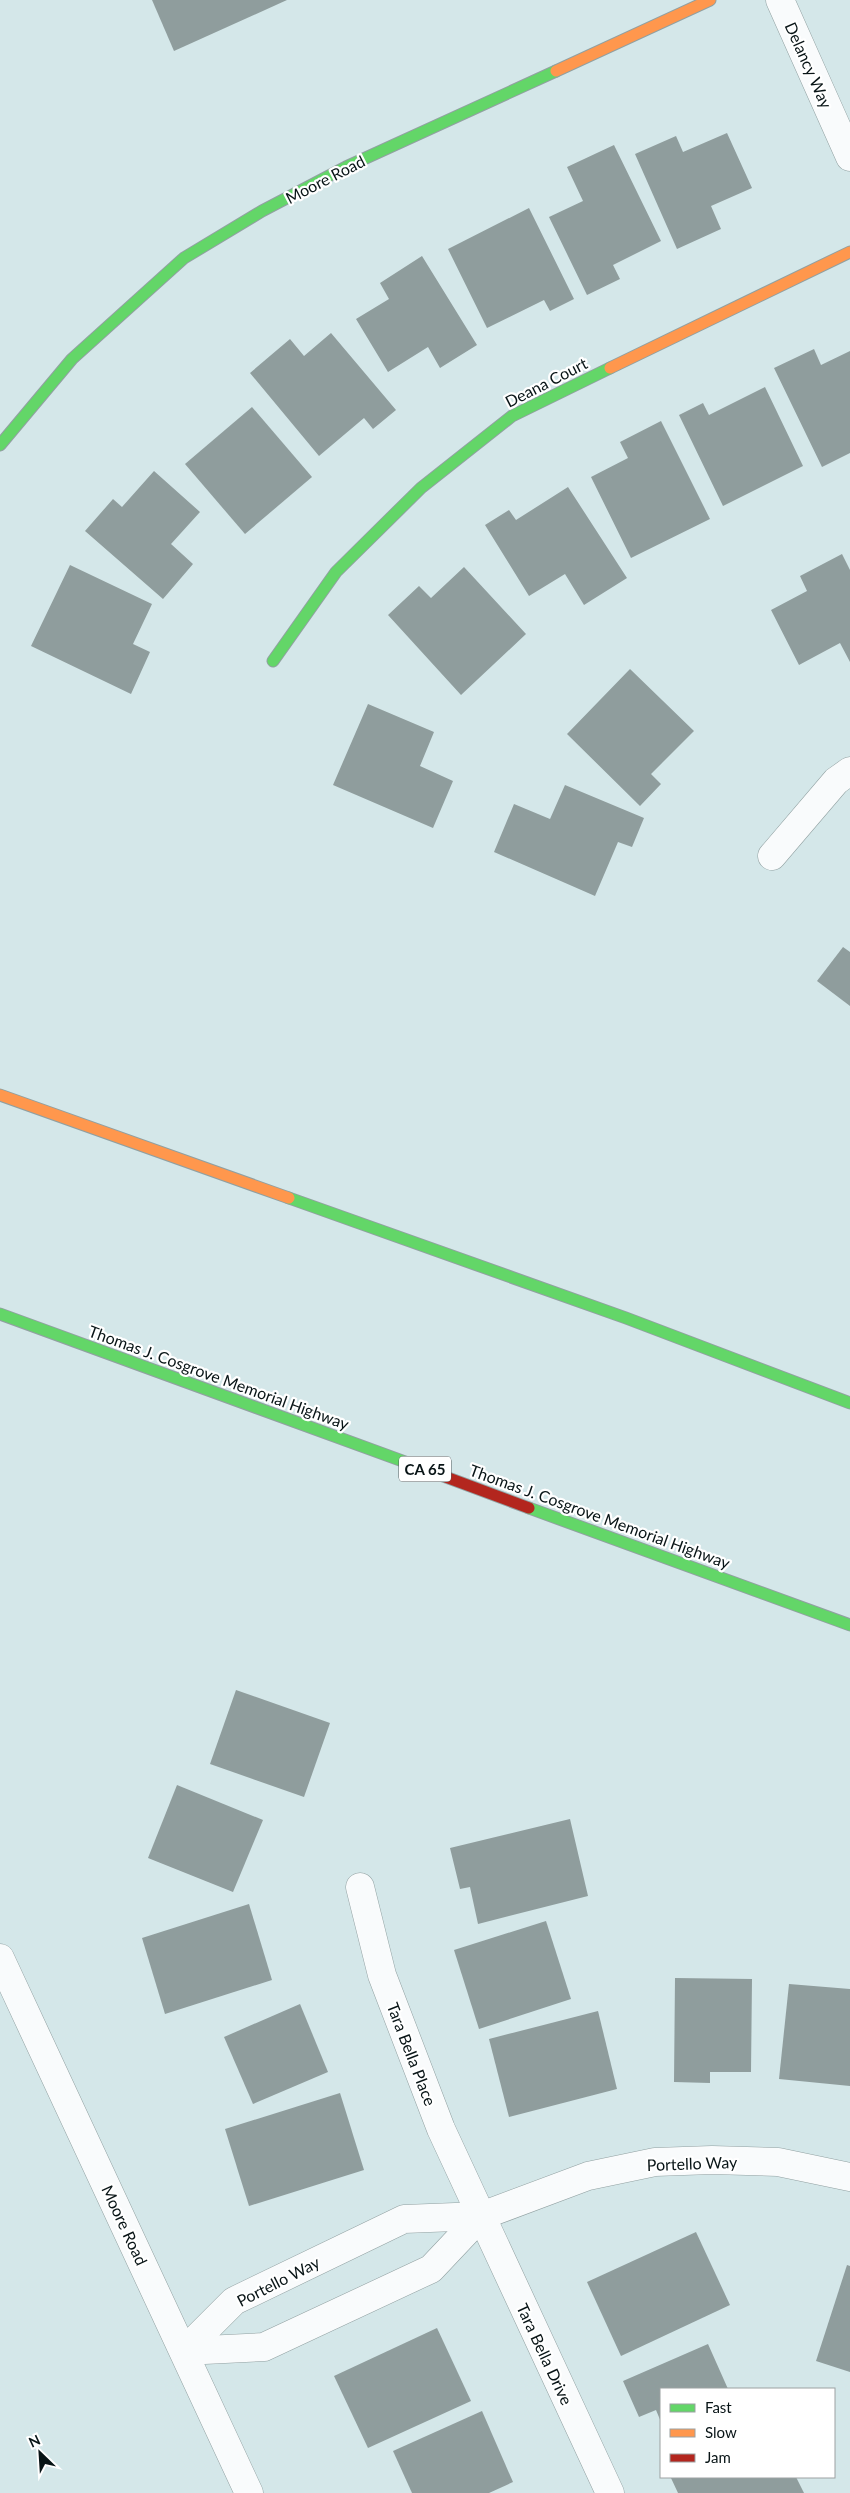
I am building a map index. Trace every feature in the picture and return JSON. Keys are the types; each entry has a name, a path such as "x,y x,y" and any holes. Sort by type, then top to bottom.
{"main road":[{"name":"Moore Road","path":"0,445 72,360 184,258 262,211 346,167 710,0"},
{"name":"Deana Court","path":"273,661 336,572 421,488 512,416 850,252"},
{"path":"0,1095 626,1318 850,1403"},
{"name":"Thomas J. Cosgrove Memorial Highway","path":"0,1314 850,1625"}],"street":[{"name":"Delancy Way","path":"780,0 850,157"},
{"path":"772,856 836,782 850,771"},
{"name":"Tara Bella Place","path":"360,1887 382,1975 441,2129 481,2216"},
{"name":"Moore Road","path":"0,1958 249,2493"},
{"name":"Portello Way","path":"184,2352 234,2301 404,2219 481,2216 588,2176 655,2162 712,2160 778,2162 850,2177"},
{"name":"Portello Way","path":"184,2352 264,2347 430,2269 481,2216"},
{"name":"Tara Bella Drive","path":"481,2216 610,2493"}],"building":[{"path":"152,0 287,0 174,51"},
{"path":"727,133 752,188 711,206 721,229 677,249 635,154 676,136 683,152"},
{"path":"614,145 661,241 613,265 620,279 587,295 549,217 583,201 567,167"},
{"path":"529,208 574,299 550,311 544,300 487,328 448,249"},
{"path":"422,256 477,345 440,368 428,347 388,372 356,319 389,299 380,283"},
{"path":"331,333 396,410 373,429 364,418 319,456 250,373 290,339 304,356"},
{"path":"814,349 821,365 850,351 850,453 822,467 774,368"},
{"path":"765,387 803,466 723,506 679,415 703,403 709,415"},
{"path":"252,407 312,477 245,534 185,464"},
{"path":"661,421 710,519 631,558 591,477 628,458 620,442"},
{"path":"154,471 200,512 171,544 193,564 163,599 85,531 113,499 122,507"},
{"path":"568,487 627,578 584,605 565,574 529,596 485,525 509,510 516,520"},
{"path":"842,554 850,570 850,662 840,643 799,665 771,610 807,591 800,576"},
{"path":"70,565 152,604 133,644 150,652 131,694 31,646"},
{"path":"464,567 526,634 461,695 388,615 419,586 431,598"},
{"path":"630,669 694,731 651,774 661,784 640,806 567,734"},
{"path":"368,704 434,732 420,766 453,781 433,828 333,785"},
{"path":"565,785 644,818 632,847 618,842 595,896 494,852 514,804 550,819"},
{"path":"843,947 850,952 850,1006 817,981"},
{"path":"236,1690 330,1723 304,1797 210,1764"},
{"path":"177,1785 263,1820 233,1892 148,1858"},
{"path":"570,1819 588,1896 478,1924 470,1887 460,1889 450,1848"},
{"path":"249,1904 272,1980 165,2014 142,1938"},
{"path":"546,1921 571,1999 479,2029 454,1950"},
{"path":"675,1978 752,1979 751,2072 710,2072 710,2083 674,2082"},
{"path":"789,1984 850,1989 850,2086 779,2079"},
{"path":"300,2004 328,2072 253,2104 224,2037"},
{"path":"598,2011 617,2089 509,2117 489,2039"},
{"path":"340,2093 364,2170 249,2206 225,2129"},
{"path":"696,2232 730,2305 621,2356 587,2282"},
{"path":"847,2265 850,2266 850,2372 816,2361"},
{"path":"437,2328 471,2401 368,2448 334,2376"},
{"path":"708,2344 728,2388 660,2388 660,2420 656,2410 639,2417 623,2381"},
{"path":"482,2411 513,2482 489,2493 412,2493 393,2451"},
{"path":"671,2478 796,2478 804,2493 678,2493"}],"traffic: fast":[{"path":"0,445 72,359 184,258 262,211 346,167 556,71"},
{"path":"273,661 336,572 421,488 512,416 610,368"},
{"path":"289,1198 626,1318 850,1403"},
{"path":"0,1314 408,1463"},
{"path":"529,1508 850,1625"}],"traffic: slow":[{"path":"556,71 710,0"},
{"path":"610,368 850,252"},
{"path":"0,1095 289,1198"}],"traffic: jam":[{"path":"408,1463 529,1508"}]}
